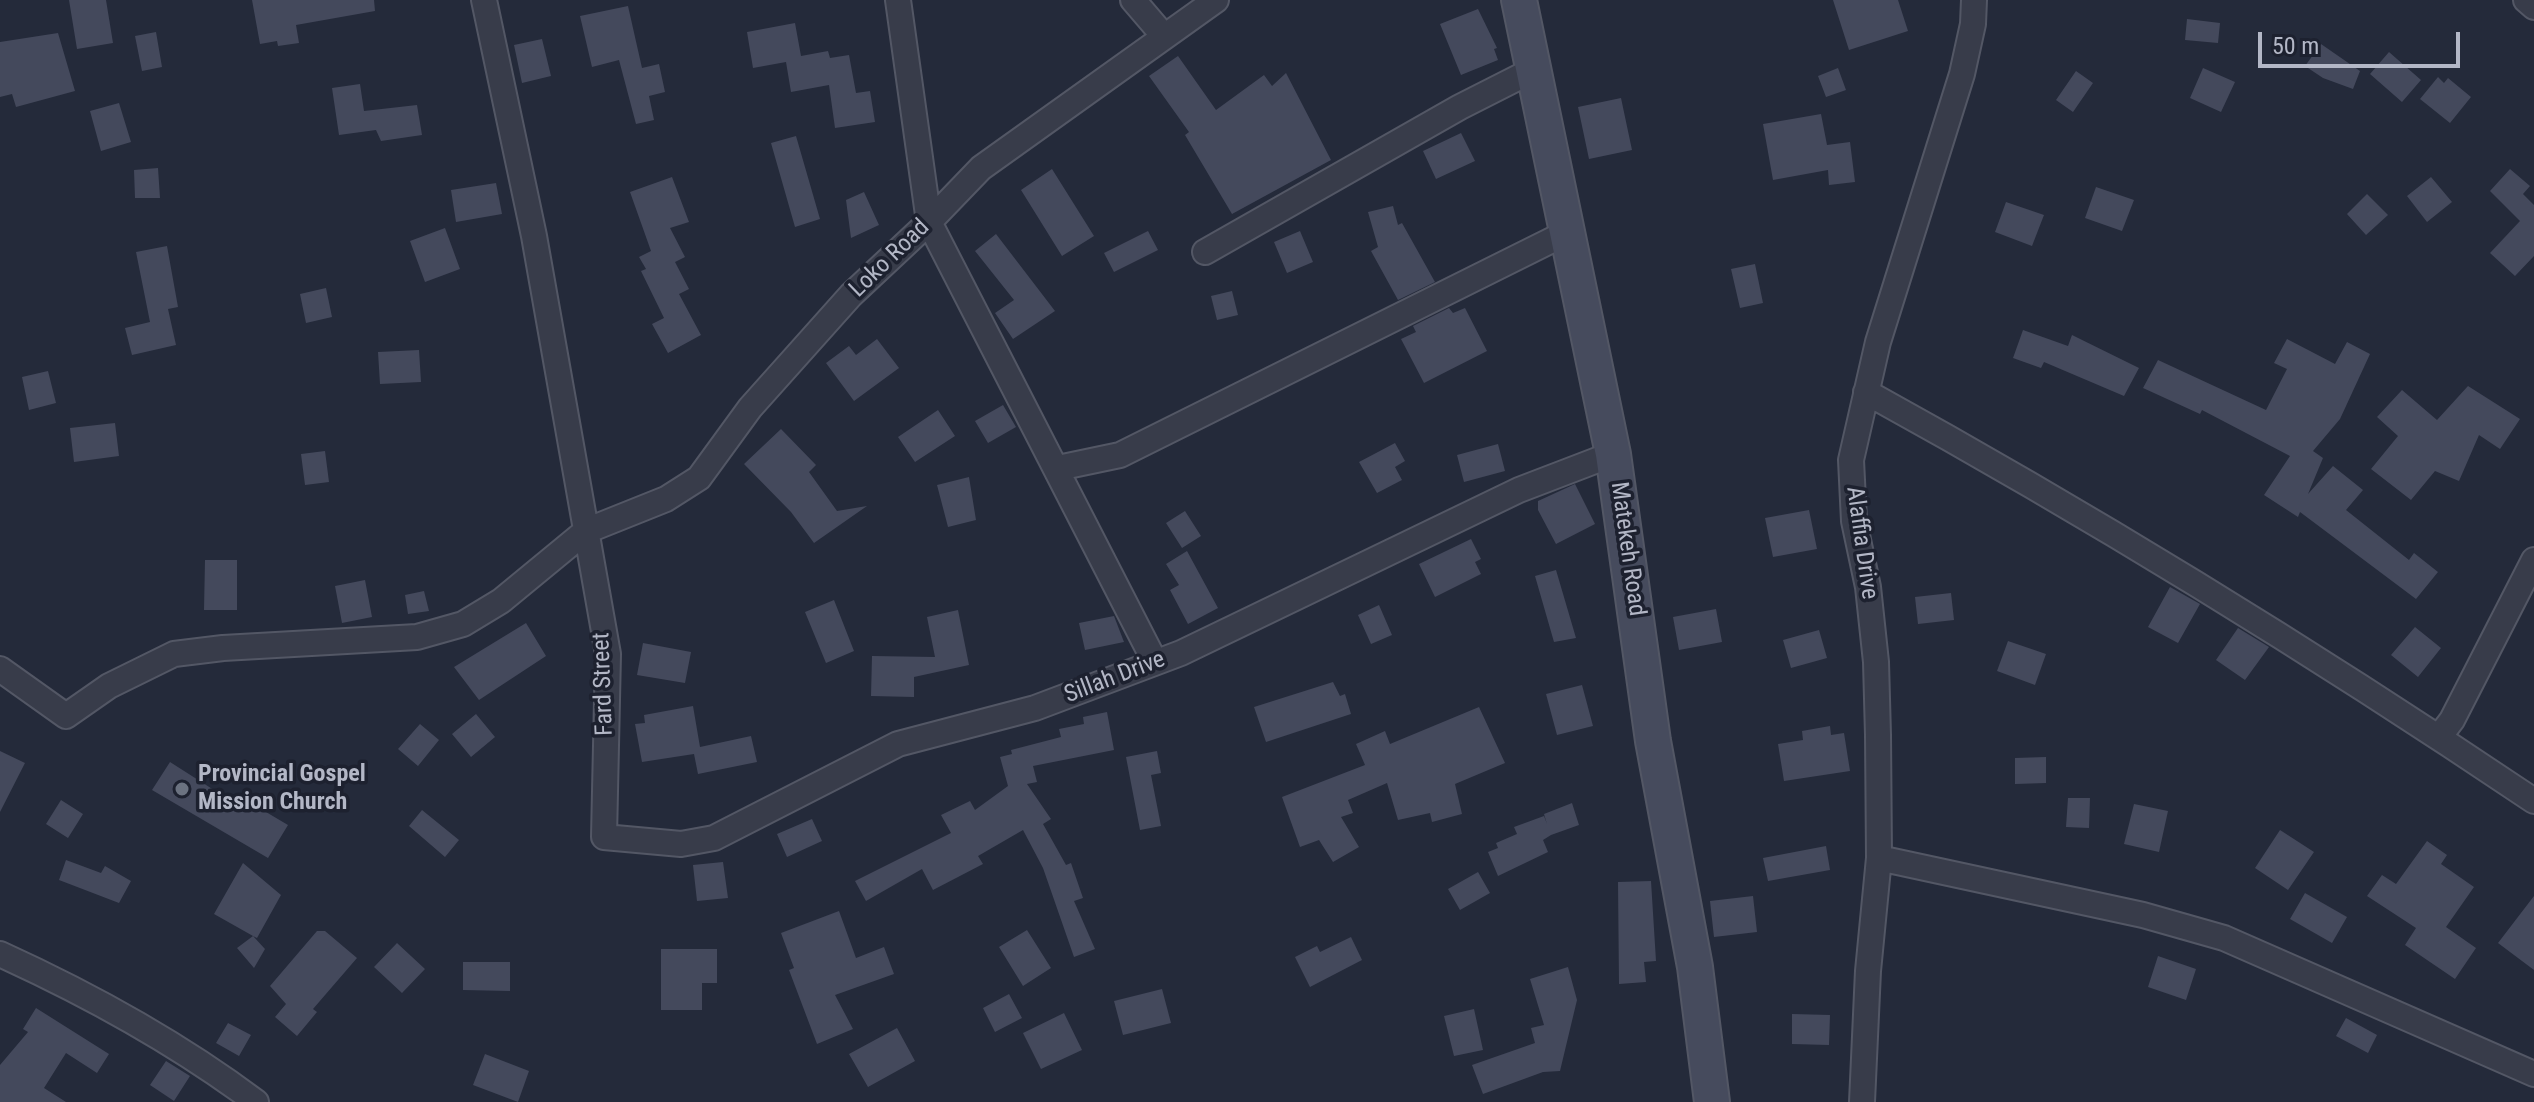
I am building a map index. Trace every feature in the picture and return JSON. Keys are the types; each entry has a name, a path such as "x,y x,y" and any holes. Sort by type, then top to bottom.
{"street":[{"name":"Fard Street","path":"484,0 534,236 608,654 604,837"},
{"path":"898,0 929,222 1155,662"},
{"path":"1133,0 1163,35"},
{"name":"Loko Road","path":"0,669 66,716 109,686 174,654 223,648 417,637 463,624 501,601 586,531 666,499 699,478 750,408 851,295 981,168 1216,0"},
{"name":"Matekeh Road","path":"1519,0 1613,454 1653,741 1695,967 1712,1102"},
{"name":"Alaffia Drive","path":"1862,1102 1868,971 1879,858 1876,662 1868,587 1854,521 1851,460 1878,342 1962,74 1973,24 1974,0"},
{"path":"2526,0 2534,7"},
{"path":"1205,252 1460,107 1535,69"},
{"path":"1058,468 1120,455 1568,232"},
{"path":"1866,392 2151,554 2534,801"},
{"name":"Sillah Drive","path":"604,837 681,844 714,838 898,744 1035,708 1155,662 1519,490 1613,454"},
{"path":"2439,737 2452,720 2534,560"},
{"path":"1879,858 2143,915 2224,938 2534,1074"},
{"path":"0,954 140,1026 213,1070 256,1102"}],"building":[{"path":"69,0 106,0 113,43 77,49"},
{"path":"252,0 374,0 375,11 296,25 299,43 278,46 277,41 260,44"},
{"path":"1833,0 1898,0 1908,31 1849,50"},
{"path":"628,6 642,68 659,64 665,92 649,96 654,120 636,124 619,60 592,67 580,16"},
{"path":"1478,9 1497,48 1494,49 1498,60 1461,75 1440,24"},
{"path":"2187,19 2220,23 2218,43 2185,40"},
{"path":"795,23 801,56 828,51 830,58 849,55 856,93 870,91 875,122 835,128 829,85 791,92 786,62 753,68 747,32"},
{"path":"156,32 162,67 142,71 135,36"},
{"path":"58,33 75,91 16,107 12,94 0,97 0,42"},
{"path":"542,39 551,76 522,83 514,45"},
{"path":"2321,44 2360,71 2353,89 2323,78 2305,66"},
{"path":"2389,52 2421,80 2402,102 2370,74"},
{"path":"1178,56 1216,110 1264,75 1272,86 1286,73 1331,160 1232,214 1185,135 1189,132 1149,76"},
{"path":"1838,68 1846,90 1826,97 1818,76"},
{"path":"2203,68 2235,82 2221,112 2190,98"},
{"path":"2076,71 2093,83 2073,112 2056,100"},
{"path":"2438,77 2444,83 2448,78 2471,97 2450,123 2420,99"},
{"path":"360,84 364,111 417,105 422,135 381,141 376,130 339,135 332,88"},
{"path":"1621,98 1632,150 1589,159 1578,107"},
{"path":"119,103 131,142 101,151 90,111"},
{"path":"1821,114 1827,145 1850,142 1855,182 1829,185 1828,170 1773,180 1763,124"},
{"path":"1461,133 1475,161 1436,179 1423,151"},
{"path":"796,136 820,219 795,227 771,143"},
{"path":"158,168 160,198 135,198 134,170"},
{"path":"1052,169 1094,236 1062,256 1021,190"},
{"path":"2510,169 2530,186 2523,194 2534,205 2534,256 2515,276 2490,253 2520,221 2490,191"},
{"path":"672,177 689,222 670,228 685,257 675,262 689,289 679,294 701,335 668,353 652,324 664,318 641,271 646,269 639,257 651,251 630,192"},
{"path":"2431,177 2452,202 2427,222 2407,196"},
{"path":"496,183 502,214 456,222 451,190"},
{"path":"2096,187 2134,200 2122,231 2085,218"},
{"path":"864,192 879,225 851,238 846,200"},
{"path":"2367,194 2388,215 2366,235 2347,214"},
{"path":"2006,202 2044,215 2032,246 1995,232"},
{"path":"1393,206 1398,225 1402,223 1435,282 1398,300 1371,251 1378,247 1368,212"},
{"path":"445,228 460,269 425,282 410,241"},
{"path":"1148,231 1158,250 1114,272 1104,253"},
{"path":"1300,231 1313,262 1287,273 1274,242"},
{"path":"996,234 1055,311 1013,339 995,313 1014,300 975,251"},
{"path":"167,246 178,307 168,309 176,345 132,355 125,328 150,322 136,252"},
{"path":"1755,264 1763,303 1740,308 1731,269"},
{"path":"326,288 332,317 306,323 300,294"},
{"path":"1232,291 1238,315 1217,320 1211,296"},
{"path":"1449,308 1453,313 1465,308 1487,351 1424,383 1401,339 1416,332 1413,326"},
{"path":"2023,330 2068,346 2072,335 2139,368 2124,396 2044,362 2041,368 2013,358"},
{"path":"877,339 899,368 854,401 826,363 849,346 856,355"},
{"path":"2287,339 2335,364 2347,342 2370,354 2340,419 2313,451 2323,458 2308,494 2333,466 2363,490 2346,510 2409,560 2414,553 2438,572 2416,599 2300,512 2298,517 2264,495 2290,456 2202,410 2200,414 2143,388 2158,360 2266,410 2287,369 2274,363"},
{"path":"419,350 421,382 380,384 378,352"},
{"path":"48,371 56,403 29,410 22,377"},
{"path":"2468,386 2520,419 2500,449 2479,435 2459,481 2435,471 2411,500 2371,469 2398,436 2377,417 2402,390 2437,420"},
{"path":"1003,405 1016,427 988,443 975,421"},
{"path":"938,410 955,436 915,462 898,437"},
{"path":"115,423 119,456 74,462 70,428"},
{"path":"781,429 816,465 809,472 837,511 867,506 814,543 791,512 744,464"},
{"path":"1395,443 1405,461 1395,467 1402,480 1377,493 1359,462"},
{"path":"1498,444 1505,471 1464,482 1457,455"},
{"path":"325,451 329,482 305,485 301,454"},
{"path":"969,477 976,520 948,527 937,485"},
{"path":"1575,484 1595,524 1556,544 1538,510 1538,501"},
{"path":"1809,510 1817,549 1773,557 1765,518"},
{"path":"1185,511 1201,536 1182,548 1166,523"},
{"path":"1471,539 1481,559 1475,562 1481,574 1435,597 1419,564"},
{"path":"1187,551 1218,608 1188,624 1170,590 1179,585 1166,564"},
{"path":"205,560 237,560 237,610 204,610"},
{"path":"1556,570 1576,638 1554,642 1535,576"},
{"path":"365,580 372,617 342,623 335,586"},
{"path":"2170,587 2200,604 2178,643 2148,627"},
{"path":"424,591 429,611 408,614 405,595"},
{"path":"1951,593 1954,620 1918,624 1915,597"},
{"path":"834,600 854,651 826,663 805,612"},
{"path":"1379,605 1392,635 1371,644 1358,615"},
{"path":"1716,609 1722,642 1679,650 1673,617"},
{"path":"958,610 969,665 914,677 914,697 871,696 872,656 935,657 927,617"},
{"path":"1114,616 1124,642 1085,650 1079,623"},
{"path":"526,623 546,656 479,700 454,667"},
{"path":"2415,627 2441,648 2418,677 2391,655"},
{"path":"2238,628 2269,647 2245,680 2216,660"},
{"path":"1819,630 1827,658 1791,668 1783,640"},
{"path":"2008,641 2046,654 2035,685 1997,671"},
{"path":"643,643 691,652 685,683 637,675"},
{"path":"1333,682 1340,696 1345,694 1351,714 1266,742 1254,707"},
{"path":"1582,685 1593,726 1557,735 1546,694"},
{"path":"693,706 700,747 751,736 757,762 698,774 694,754 642,762 635,724 645,723 644,715"},
{"path":"1479,707 1505,763 1455,784 1462,814 1432,822 1430,813 1398,820 1387,783 1348,800 1353,813 1341,817 1359,847 1333,862 1319,840 1300,847 1282,797 1365,765 1356,744 1385,731 1390,744"},
{"path":"1107,712 1114,750 1033,766 1037,782 1027,784 1051,819 1043,824 1066,865 1071,863 1083,898 1074,901 1095,949 1074,957 1043,868 1023,830 978,856 983,864 933,890 922,869 866,901 855,881 951,833 941,815 970,801 975,810 1008,786 1000,757 1012,754 1011,750 1061,737 1059,729 1084,724 1083,717"},
{"path":"476,714 495,737 471,757 452,734"},
{"path":"420,724 439,740 418,766 398,749"},
{"path":"1830,726 1831,735 1844,733 1850,771 1784,781 1778,744 1803,740 1802,731"},
{"path":"0,751 25,763 0,812"},
{"path":"1157,751 1161,773 1151,775 1161,826 1140,830 1126,757"},
{"path":"2046,757 2046,783 2015,784 2015,758"},
{"path":"170,762 239,806 244,799 288,825 268,858 152,790"},
{"path":"2068,798 2090,798 2089,828 2066,827"},
{"path":"61,800 83,814 68,838 46,824"},
{"path":"1572,803 1579,825 1543,840 1548,852 1498,876 1488,852 1498,848 1496,843 1517,834 1514,827 1544,816 1547,824 1544,814"},
{"path":"2134,804 2168,811 2159,852 2124,844"},
{"path":"422,810 459,840 445,857 409,826"},
{"path":"812,819 822,841 787,857 777,834"},
{"path":"2280,830 2314,852 2288,890 2255,868"},
{"path":"2427,841 2447,855 2441,864 2474,887 2446,927 2476,948 2455,979 2405,945 2416,928 2367,896 2382,875 2396,884"},
{"path":"1826,846 1830,870 1768,881 1763,858"},
{"path":"66,860 101,873 105,866 131,881 119,903 59,880"},
{"path":"723,862 728,898 697,901 693,865"},
{"path":"243,863 281,895 257,938 214,914"},
{"path":"1478,872 1490,893 1460,910 1448,889"},
{"path":"1651,881 1656,961 1644,962 1646,982 1619,984 1618,882"},
{"path":"2305,893 2347,917 2332,943 2290,919"},
{"path":"1753,896 1757,932 1714,937 1710,901"},
{"path":"2534,896 2534,970 2498,943"},
{"path":"839,911 856,958 884,947 894,974 835,995 853,1029 817,1044 789,970 794,968 781,933"},
{"path":"1027,930 1051,968 1023,986 999,947"},
{"path":"317,931 325,931 357,958 313,1009 317,1012 297,1036 275,1017 286,1004 270,986"},
{"path":"253,936 265,949 254,968 237,948"},
{"path":"1351,937 1362,960 1310,987 1295,957 1317,946 1320,952"},
{"path":"397,943 425,969 402,993 374,967"},
{"path":"661,949 717,949 717,983 702,983 702,1010 661,1010"},
{"path":"2158,956 2196,969 2186,1000 2148,987"},
{"path":"463,962 510,962 510,991 463,990"},
{"path":"1568,967 1577,1000 1560,1071 1543,1072 1483,1094 1472,1065 1535,1043 1531,1028 1544,1025 1530,979"},
{"path":"1162,989 1171,1023 1123,1035 1114,1001"},
{"path":"1009,994 1022,1018 995,1032 983,1008"},
{"path":"36,1008 109,1054 97,1073 66,1053 44,1088 66,1102 0,1102 0,1065 28,1032 23,1029"},
{"path":"1474,1009 1483,1050 1454,1056 1444,1016"},
{"path":"1064,1013 1082,1050 1041,1069 1023,1033"},
{"path":"1792,1014 1830,1015 1829,1045 1792,1044"},
{"path":"2346,1018 2377,1035 2368,1053 2336,1036"},
{"path":"228,1023 251,1035 239,1056 216,1043"},
{"path":"897,1028 915,1061 868,1087 849,1054"},
{"path":"485,1054 529,1071 518,1102 473,1085"},
{"path":"166,1061 190,1076 174,1101 150,1085"}],"place":[{"name":"Provincial Gospel Mission Church","path":"182,789"}]}
